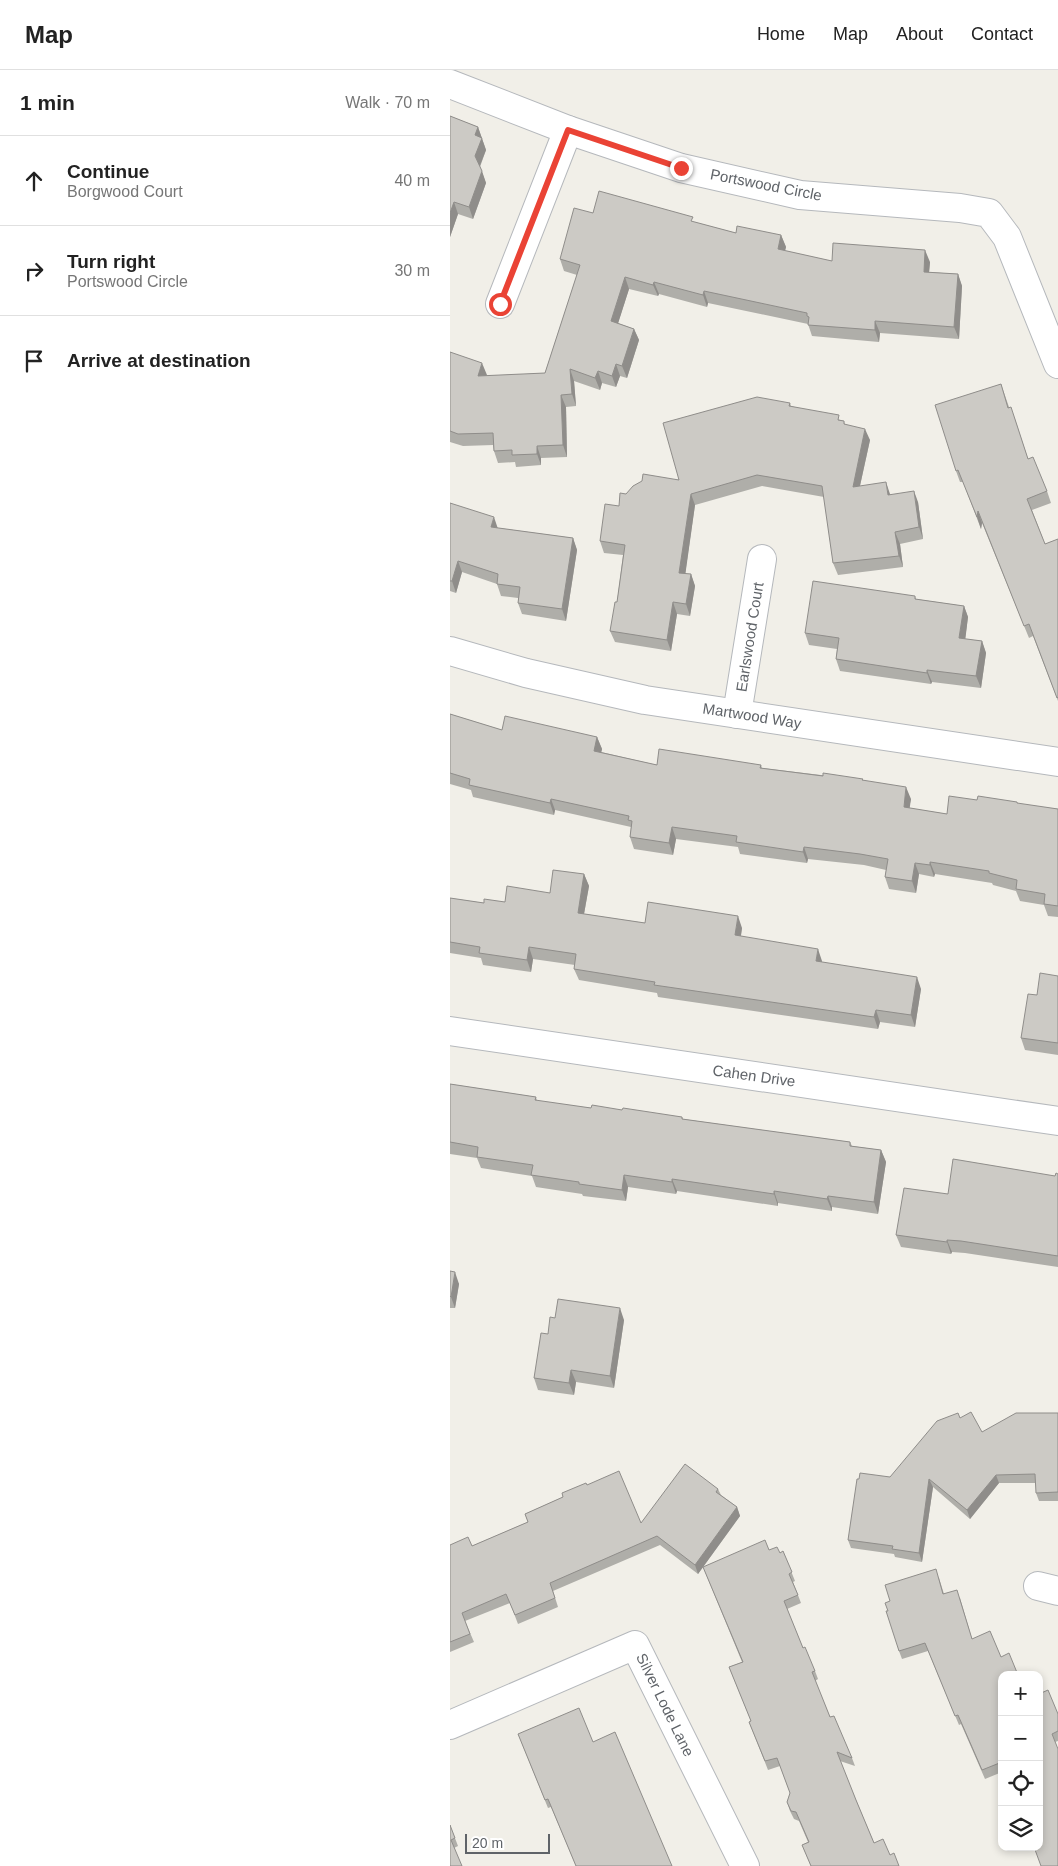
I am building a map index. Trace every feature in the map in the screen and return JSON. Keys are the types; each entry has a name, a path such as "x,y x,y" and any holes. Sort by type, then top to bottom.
{"street":[{"name":"Portswood Circle","path":"450,84 568,130 681,168 800,195 960,208 989,213 1007,236 1058,364"},
{"path":"500,304 568,130"},
{"name":"Earlswood Court","path":"737,714 762,559"},
{"name":"Martwood Way","path":"450,651 526,672 645,700 1058,762"},
{"name":"Cahen Drive","path":"450,1031 1058,1121"},
{"name":"Silver Lode Lane","path":"450,1725 636,1645 745,1866"}],"building":[{"path":"450,116 478,127 475,135 482,138 475,156 482,171 469,207 454,202 450,213"},
{"path":"599,191 693,217 691,221 736,233 737,226 781,235 778,249 832,261 833,243 925,250 924,272 958,274 954,327 875,321 875,330 808,325 809,317 807,313 704,291 703,295 654,282 653,285 625,277 611,321 634,329 622,366 616,364 612,376 598,371 595,378 570,369 572,394 561,395 563,445 537,446 537,454 512,455 512,450 494,451 493,433 458,434 450,431 450,352 482,363 478,376 545,373 580,265 560,259 574,208 593,213"},
{"path":"1001,384 1008,408 1011,407 1028,459 1033,457 1047,491 1027,499 1045,544 1058,539 1057,698 1029,624 1024,626 978,511 977,517 958,470 956,471 935,405"},
{"path":"757,397 790,403 789,406 839,415 838,420 844,421 844,424 865,429 853,487 886,482 888,495 914,491 919,527 895,532 899,556 833,563 822,486 757,475 691,494 679,573 691,574 686,604 673,602 667,640 610,631 615,602 617,602 625,545 600,541 605,504 619,506 620,493 626,494 633,486 642,481 643,474 679,480 663,423"},
{"path":"450,503 494,517 491,527 573,538 562,609 518,603 520,587 497,584 498,574 458,561 452,581 450,581"},
{"path":"813,581 915,596 915,599 964,606 959,638 982,641 976,676 927,670 927,673 836,659 839,638 805,633"},
{"path":"450,714 502,730 505,716 597,737 594,751 657,765 659,749 761,765 760,768 823,776 823,773 906,787 904,807 947,814 949,796 977,800 978,796 1058,809 1058,906 1044,904 1045,894 1016,889 1017,880 989,873 989,871 930,862 930,865 915,863 912,881 885,877 888,859 860,854 804,847 803,852 736,842 737,836 672,827 669,843 630,837 632,821 628,820 629,816 551,799 550,803 469,785 470,779 450,773"},
{"path":"553,870 584,874 578,913 645,923 648,902 738,916 735,935 818,949 816,961 917,977 911,1015 876,1010 874,1017 654,985 655,982 574,969 576,954 529,947 527,960 479,953 480,947 450,942 450,898 484,903 484,899 505,902 507,886 550,893"},
{"path":"1040,973 1058,976 1058,1043 1021,1038 1028,994 1037,995"},
{"path":"450,1084 536,1097 535,1100 591,1108 592,1105 622,1110 623,1108 682,1117 682,1119 850,1142 850,1146 881,1150 874,1202 828,1196 827,1199 774,1191 774,1194 672,1179 672,1182 624,1175 622,1190 531,1175 533,1165 477,1157 478,1147 450,1142"},
{"path":"953,1159 1055,1176 1056,1173 1058,1174 1058,1256 961,1241 947,1240 947,1242 896,1235 904,1188 948,1194"},
{"path":"450,1271 455,1272 451,1297 450,1296"},
{"path":"558,1299 620,1308 610,1376 571,1370 569,1383 534,1378 541,1333 548,1334 550,1317 555,1318"},
{"path":"971,1412 982,1432 1016,1413 1058,1413 1058,1492 1036,1493 1035,1474 996,1475 967,1510 929,1479 919,1553 892,1549 893,1546 848,1540 857,1479 859,1479 860,1473 890,1477 937,1421 958,1413 960,1418"},
{"path":"685,1464 718,1489 716,1492 737,1507 695,1565 657,1536 550,1583 555,1598 515,1615 506,1594 462,1613 470,1634 450,1642 450,1545 468,1537 472,1546 528,1522 525,1514 563,1497 562,1493 586,1483 587,1485 619,1471 641,1523"},
{"path":"765,1540 769,1550 777,1547 780,1553 783,1551 792,1572 789,1574 798,1595 784,1601 803,1648 805,1647 815,1671 812,1672 830,1717 834,1716 852,1758 837,1752 856,1800 874,1843 883,1839 890,1855 894,1853 899,1866 811,1866 802,1845 809,1842 796,1812 791,1811 787,1802 790,1793 777,1758 765,1761 729,1667 743,1662 703,1567"},
{"path":"936,1569 943,1594 957,1590 972,1639 990,1631 1001,1657 1009,1653 1016,1671 998,1671 998,1764 982,1770 958,1715 955,1716 925,1643 899,1651 886,1611 888,1611 885,1603 890,1601 885,1585"},
{"path":"1048,1690 1058,1714 1058,1731 1052,1734 1058,1749 1058,1866 1041,1866 1035,1851 1043,1851 1043,1692"},
{"path":"579,1708 593,1742 615,1732 672,1866 576,1866 548,1799 545,1800 518,1734"},
{"path":"450,1825 455,1838 451,1840 462,1866 450,1866"}],"route":[{"path":"500,304 568,130 681,168"}]}
